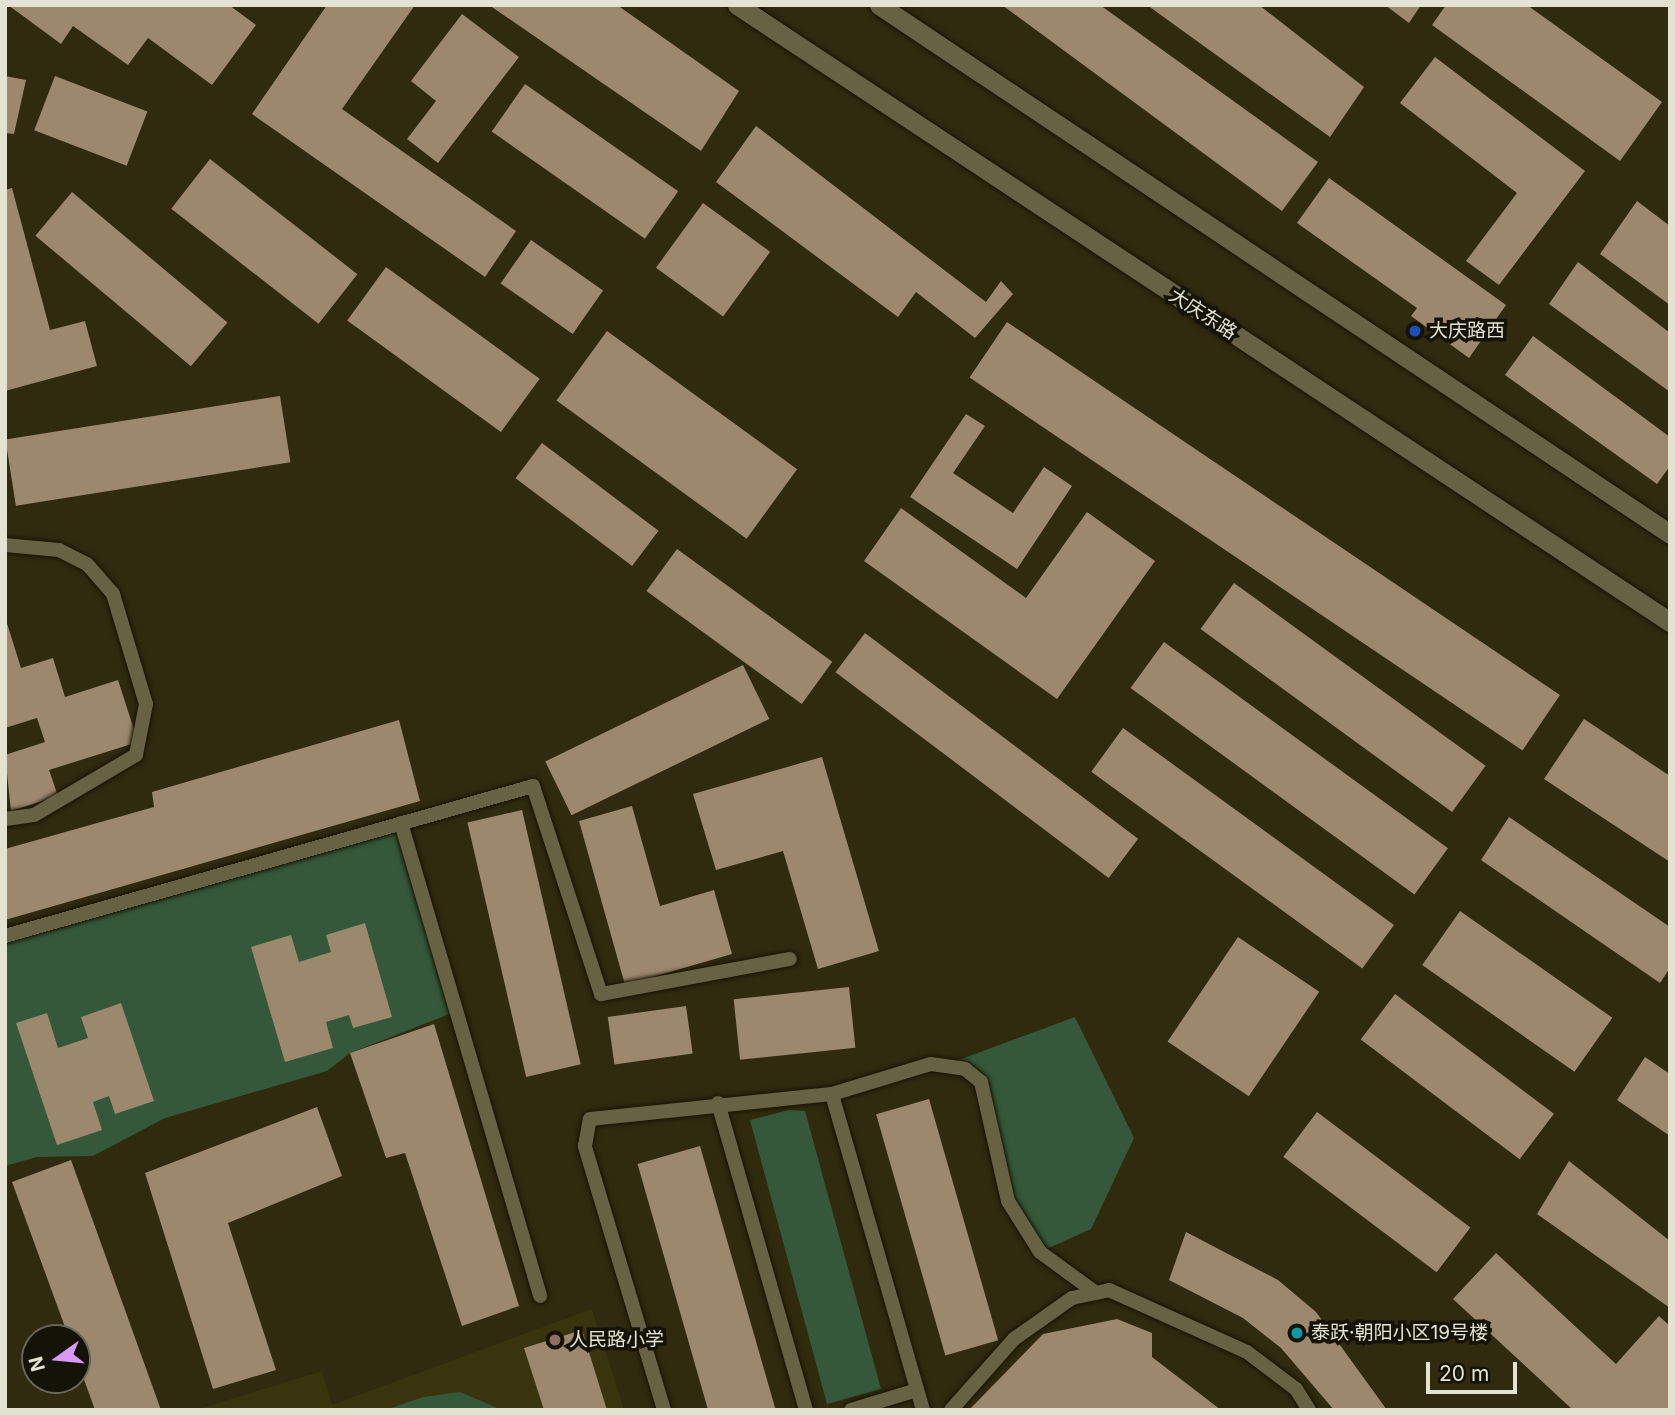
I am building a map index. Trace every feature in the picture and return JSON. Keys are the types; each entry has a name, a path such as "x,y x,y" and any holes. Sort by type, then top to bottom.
{"main road":[{"name":"大庆东路","path":"737,5 1670,622"},
{"path":"879,5 1670,534"}],"lane":[{"path":"5,545 59,550 87,564 113,594 146,704 136,755 34,815 5,819"},
{"path":"5,936 533,786 601,994 790,959"},
{"path":"401,823 540,1297"},
{"path":"664,1410 585,1146 590,1119 718,1103 832,1094 931,1064 965,1069 981,1082 1009,1201 1040,1252 1096,1293"},
{"path":"832,1094 923,1410"},
{"path":"718,1103 806,1410"},
{"path":"951,1410 1014,1339 1072,1298 1109,1290 1247,1352 1296,1389 1309,1410"},
{"path":"851,1410 917,1390"}],"shaded area":[{"name":"人民路小学","path":"592,1309 624,1410 196,1410 322,1371 332,1405"}],"green space":[{"path":"401,823 457,1011 350,1053 327,1071 165,1118 93,1156 37,1157 5,1166 5,936"},
{"path":"1075,1017 1134,1138 1091,1229 1040,1252 1008,1201 981,1082 956,1061"},
{"path":"789,1110 805,1111 881,1389 827,1404 750,1120"},
{"path":"460,1392 502,1410 386,1410 423,1397"}],"building":[{"path":"8,5 229,5 256,25 212,85 148,38 128,65 73,26 61,44"},
{"path":"327,5 415,5 342,109 516,231 485,277 252,114"},
{"path":"489,5 617,5 739,91 701,151"},
{"path":"1002,5 1100,5 1318,162 1282,211"},
{"path":"1147,5 1259,5 1364,87 1330,137"},
{"path":"1385,5 1421,5 1409,23"},
{"path":"1446,5 1527,5 1662,102 1620,161 1432,25"},
{"path":"462,14 519,57 438,163 407,139 436,101 411,81"},
{"path":"1435,57 1585,171 1499,285 1466,261 1517,193 1400,103"},
{"path":"5,76 26,80 14,134 5,133"},
{"path":"55,76 147,111 127,166 34,130"},
{"path":"525,84 678,191 645,239 492,132"},
{"path":"756,126 986,302 1001,281 1013,294 975,338 916,292 898,317 716,182"},
{"path":"210,159 357,274 319,324 171,209"},
{"path":"1329,178 1506,305 1469,358 1411,316 1417,308 1297,223"},
{"path":"12,188 50,330 85,321 97,366 5,391 5,190"},
{"path":"72,192 228,322 191,366 35,236"},
{"path":"1637,201 1670,226 1670,305 1600,254"},
{"path":"703,203 770,252 723,317 656,268"},
{"path":"531,240 603,290 573,334 501,283"},
{"path":"1578,262 1670,333 1670,392 1549,304"},
{"path":"386,267 540,379 501,432 347,320"},
{"path":"1007,322 1560,695 1523,751 970,378"},
{"path":"607,331 797,469 747,539 556,401"},
{"path":"1533,336 1670,437 1670,466 1657,484 1505,375"},
{"path":"280,396 290,462 16,506 5,439"},
{"path":"966,414 985,426 953,473 1013,513 1044,467 1072,486 1017,569 910,497"},
{"path":"542,443 659,531 632,566 516,478"},
{"path":"901,508 1026,598 1087,512 1155,561 1057,699 864,561"},
{"path":"677,549 832,662 802,704 646,591"},
{"path":"1234,583 1486,766 1452,812 1200,629"},
{"path":"6,620 21,668 53,658 65,697 118,680 138,742 49,770 58,796 11,811 5,755 45,742 37,718 5,728"},
{"path":"865,633 1138,839 1109,878 836,672"},
{"path":"1164,642 1448,848 1414,894 1130,688"},
{"path":"743,665 769,719 572,815 545,761"},
{"path":"1584,719 1670,776 1670,862 1544,779"},
{"path":"399,720 420,801 5,920 5,849 154,807 152,792"},
{"path":"1123,728 1394,925 1362,969 1091,772"},
{"path":"822,757 879,951 818,969 783,851 716,870 693,794"},
{"path":"632,806 660,906 714,890 732,954 625,985 579,821"},
{"path":"522,810 581,1064 526,1077 467,823"},
{"path":"1509,817 1670,927 1670,968 1660,983 1481,860"},
{"path":"1460,911 1612,1018 1575,1072 1422,965"},
{"path":"365,923 392,1017 353,1028 349,1015 326,1022 333,1048 285,1062 251,947 291,935 299,962 331,952 326,935"},
{"path":"1238,937 1319,992 1249,1096 1168,1041"},
{"path":"849,987 855,1048 740,1060 734,999"},
{"path":"1395,994 1554,1114 1520,1159 1361,1040"},
{"path":"121,1003 154,1101 115,1114 109,1096 93,1102 102,1130 57,1145 16,1023 47,1013 58,1048 88,1038 81,1017"},
{"path":"686,1006 693,1054 614,1065 608,1017"},
{"path":"434,1024 519,1306 462,1326 405,1153 386,1158 350,1053"},
{"path":"1645,1057 1670,1074 1670,1136 1617,1100"},
{"path":"929,1099 998,1340 945,1355 876,1114"},
{"path":"317,1107 342,1176 228,1223 276,1370 213,1389 145,1173"},
{"path":"1317,1112 1470,1228 1437,1272 1283,1157"},
{"path":"700,1146 776,1410 708,1410 638,1164"},
{"path":"71,1160 161,1410 95,1410 89,1394 91,1324 64,1324 12,1182"},
{"path":"1569,1161 1670,1241 1670,1308 1537,1214"},
{"name":"泰跃·朝阳小区19号楼","path":"1186,1232 1278,1280 1316,1312 1387,1410 1334,1410 1281,1348 1243,1318 1169,1280"},
{"path":"1496,1253 1616,1364 1659,1316 1670,1326 1670,1410 1573,1410 1453,1299"},
{"path":"1117,1319 1152,1333 1152,1357 1221,1410 969,1410 1043,1334"},
{"path":"582,1330 607,1410 544,1410 524,1348"}],"place":[{"name":"大庆路西","path":"1415,331"},
{"name":"泰跃·朝阳小区19号楼","path":"1297,1333"},
{"name":"人民路小学","path":"555,1340"}]}
